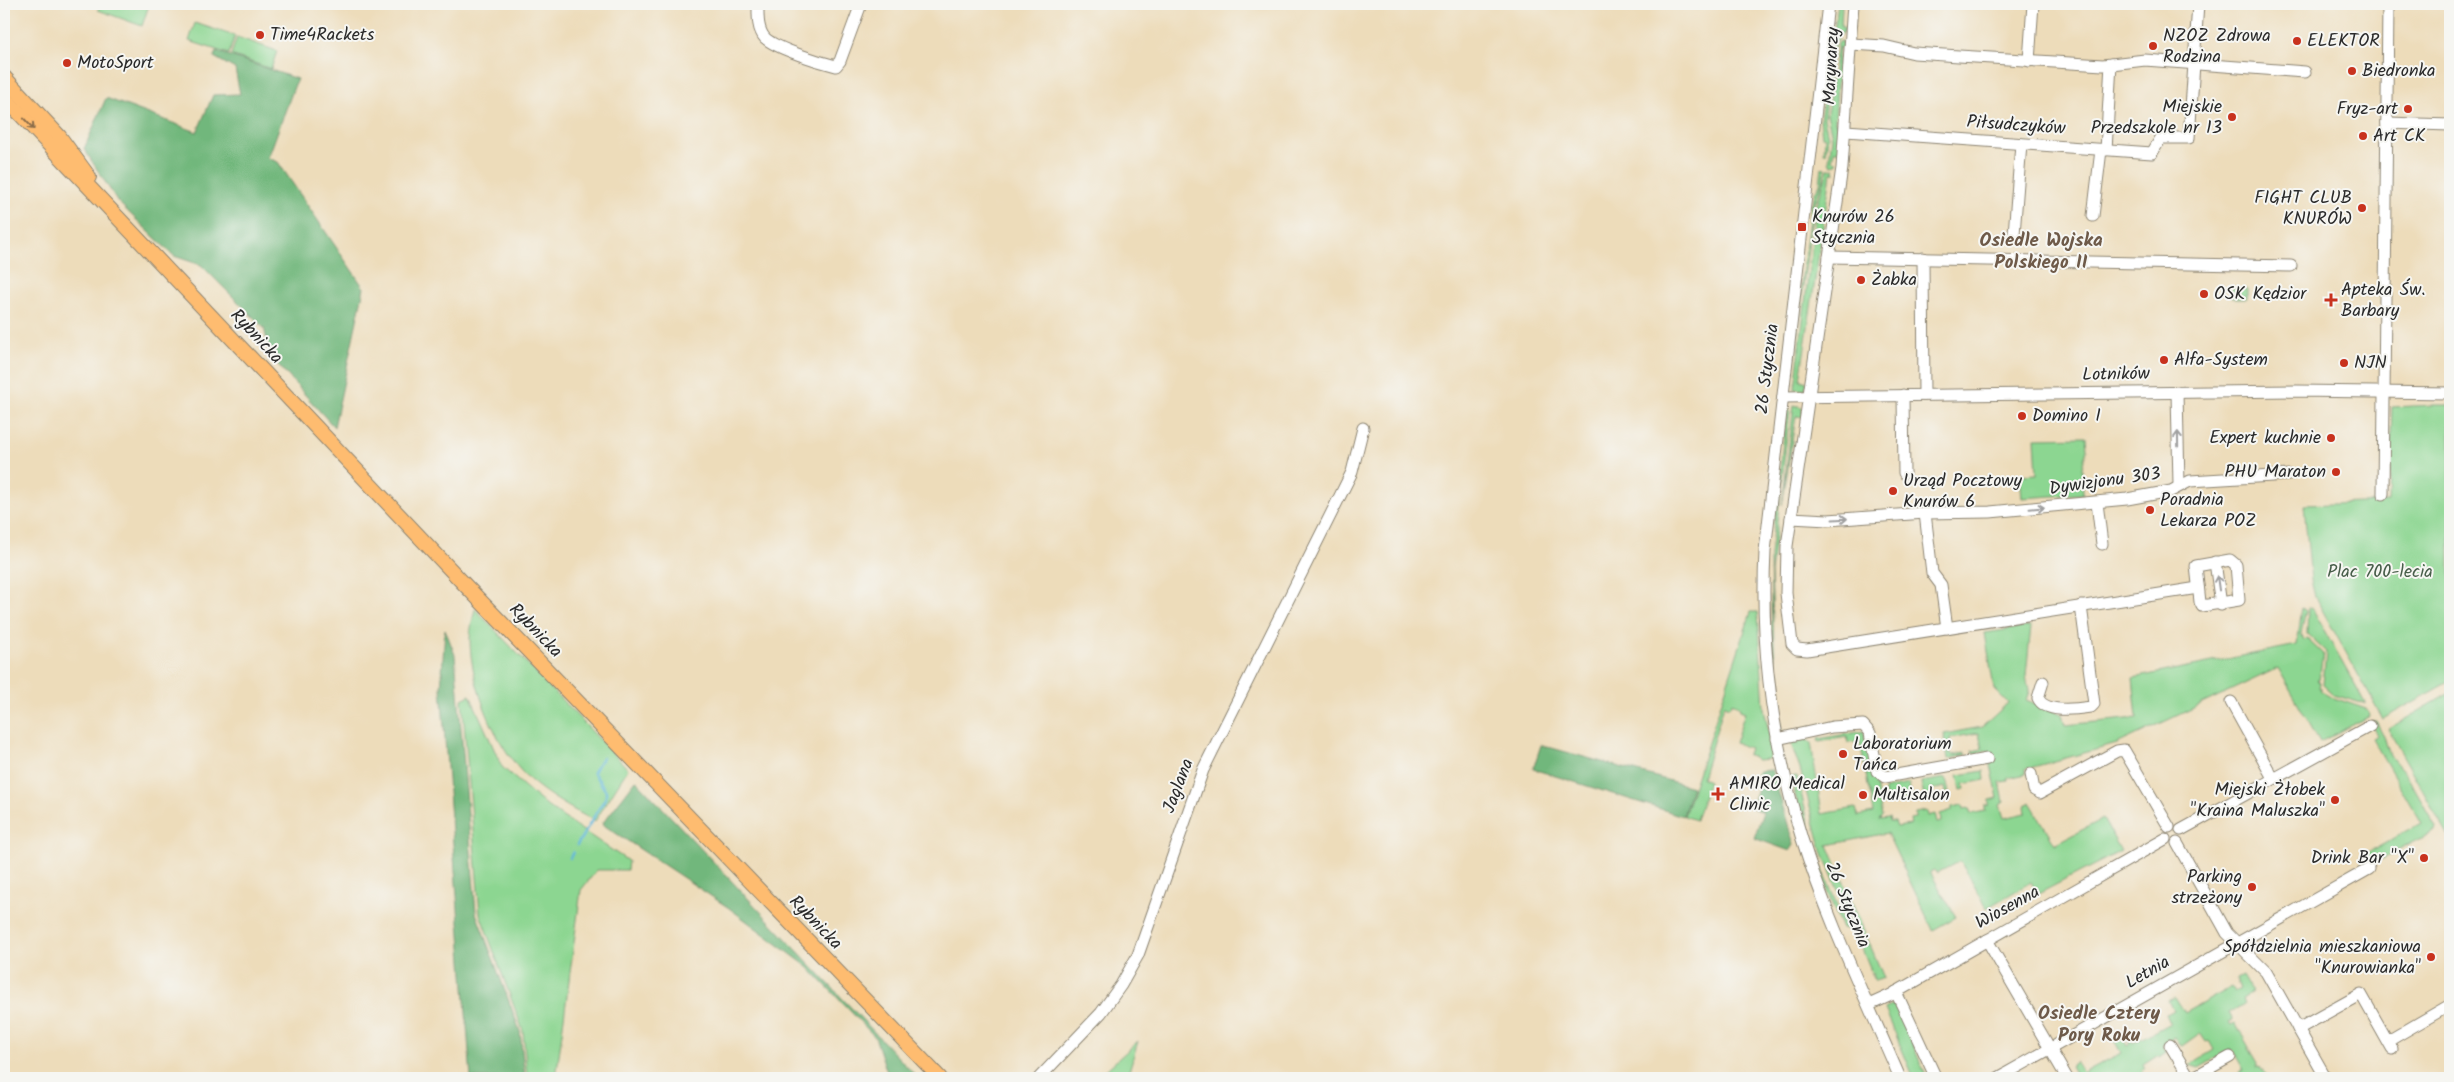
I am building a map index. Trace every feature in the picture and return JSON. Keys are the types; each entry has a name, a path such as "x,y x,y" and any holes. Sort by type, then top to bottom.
{"main road":[{"name":"Rybnicka","path":"4,77 59,136 107,204"},
{"name":"Rybnicka","path":"4,98 107,204 172,276 466,586 940,1078"}],"street":[{"path":"758,4 758,23 764,37 774,44 833,65 838,65 840,61 861,4"},
{"name":"26 Stycznia","path":"1828,4 1765,551 1763,586 1767,673 1777,739 1802,840 1868,1005 1900,1078"},
{"name":"Marynarzy","path":"1853,4 1846,131 1787,546 1785,586 1790,640 1797,649 1807,650 1948,628"},
{"path":"2029,60 2033,4"},
{"name":"Piłsudczyków","path":"1846,131 2152,154 2161,138 2189,138 2198,4"},
{"path":"2383,494 2388,4"},
{"path":"1851,44 1884,46 1914,54 2110,64 2137,60 2305,72"},
{"path":"2093,216 2103,150 2110,64"},
{"path":"2387,123 2450,125"},
{"path":"2014,234 2021,144"},
{"path":"1829,257 2291,266"},
{"path":"1923,258 1924,394"},
{"path":"2177,392 2179,486"},
{"name":"Lotników","path":"1783,397 2177,392 2450,393"},
{"path":"1903,395 1904,473"},
{"name":"Jaglana","path":"1040,1078 1101,1013 1121,985 1138,955 1206,764 1339,495 1348,463 1363,428"},
{"name":"Dywizjonu 303","path":"1791,518 1837,520 1925,513 1970,514 2097,503 2171,491 2190,481 2289,475"},
{"path":"2097,503 2102,544"},
{"path":"1925,513 1932,573 1941,585 1948,628 2198,588"},
{"path":"2230,560 2235,563 2241,596 2238,602 2202,606 2196,566 2215,562 2230,560"},
{"path":"2215,562 2221,604"},
{"path":"2044,682 2038,698 2042,702 2064,711 2091,707 2094,704 2081,606"},
{"path":"2230,702 2273,778"},
{"path":"1777,739 1832,727 1862,725 1870,732 1877,771 1885,777 1987,759"},
{"path":"2181,830 2370,726"},
{"path":"2030,774 2034,790 2041,793 2113,753 2124,750 2169,827"},
{"path":"2177,843 2169,843 2165,839 2165,831 2169,827 2174,826 2181,830"},
{"path":"2177,843 2182,836 2181,830"},
{"name":"Wiosenna","path":"1868,1005 1896,992 2165,839"},
{"path":"2177,843 2225,930 2266,972 2326,1078"},
{"name":"Letnia","path":"1998,1078 2236,942 2369,869"},
{"path":"1987,940 2068,1078"},
{"path":"1896,992 1936,1078"},
{"path":"2298,1030 2361,994 2390,1045 2450,1006"},
{"path":"2170,1045 2191,1078 2230,1057"}],"green space":[{"path":"100,4 149,5 142,26 98,10"},
{"path":"1838,4 1842,4 1841,27 1846,28 1835,42 1829,71 1824,118 1828,137 1826,153 1824,153 1825,137 1822,136 1820,119"},
{"path":"195,23 235,36 229,54 189,41"},
{"path":"237,37 277,51 271,69 231,55"},
{"path":"1842,41 1844,48 1839,48 1835,123 1843,124 1840,151 1834,151 1832,160 1836,161 1836,164 1831,165 1829,161 1832,137 1827,114 1838,42"},
{"path":"216,51 297,79 268,158 278,162 364,288 334,427 271,357 264,328 201,265 174,256 118,202 84,149 106,98 197,132 213,95 240,94 235,69 214,57"},
{"path":"1822,167 1825,168 1823,181 1813,208 1790,386 1811,203 1820,184"},
{"path":"1834,168 1835,173 1831,173 1800,380 1807,382 1805,390 1795,389 1816,208 1828,169"},
{"path":"2247,288 2247,298 2231,298 2231,289"},
{"path":"1794,405 1802,407 1803,417 1796,416 1782,505"},
{"name":"Plac 700-lecia","path":"2450,405 2450,681 2383,719 2315,597 2311,580 2304,505 2389,502 2392,407"},
{"path":"1787,408 1790,410 1771,573 1776,691 1782,735 1773,681 1770,556"},
{"path":"2086,437 2087,449 2082,467 2083,494 2022,498 2020,475 2037,474 2035,438"},
{"path":"2311,607 2365,704 2334,695 2323,685 2326,652 2307,634 2308,608"},
{"path":"2302,608 2306,611 2301,633 2304,640 2307,639 2323,654 2319,680 2317,680 2320,683 2319,688 2322,688 2320,690 2334,698 2369,710 2370,716 2320,742 2278,668 2117,744 2026,769 2026,774 2000,782 2004,802 2000,805 2004,818 2026,813 2025,806 2030,802 2055,844 2103,819 2121,851 2038,894 2031,882 1987,908 1960,861 1937,873 1934,870 1930,872 1956,917 1933,930 1887,833 1828,845 1884,978 1875,981 1822,851 1800,769 1790,741 1806,739 1811,743 1822,814 1856,808 1858,816 1873,813 1860,742 1848,743 1847,737 1819,742 1818,739 1864,731 1866,748 1869,748 1882,816 1879,819 1889,818 1890,822 1895,822 1897,827 1911,825 1910,819 1915,818 1915,813 1927,811 1928,816 1935,814 1937,823 1941,822 1940,815 1952,811 1952,807 1963,805 1964,809 1969,808 1971,814 1985,811 1985,806 1989,805 1989,800 1998,798 1988,751 1973,754 1972,751 1982,749 1979,733 1950,738 1950,753 1953,755 1965,753 1966,755 1948,759 1944,734 1982,727 2008,703 1994,689 1985,633 2031,626 2026,675 2029,691 2026,700 2062,714 2065,725 2137,718 2133,678 2297,645"},
{"path":"475,609 628,769 595,821 545,792 530,780 506,751 496,734 480,695 471,657 470,635"},
{"path":"1751,612 1758,612 1764,708 1773,753 1768,759 1757,760 1747,754 1749,748 1735,743 1745,712 1740,710 1739,706 1732,703 1729,707 1724,705 1702,778 1709,781 1696,820 1684,816"},
{"path":"445,629 455,655 476,913 520,1031 525,1078 471,1078 441,688"},
{"path":"2450,693 2450,742 2446,748 2450,757 2450,839 2388,729"},
{"path":"470,695 502,767 548,807 628,861 627,870 597,870 581,890 556,1078 527,1078 523,1031 480,914 462,699"},
{"path":"2376,721 2384,736 2390,756 2406,774 2436,827 2435,831 2367,867 2361,857 2421,823 2372,738 2377,735 2370,723"},
{"path":"1541,745 1692,787 1683,816 1533,769"},
{"path":"1772,770 1794,845 1790,851 1754,838 1763,812 1752,808 1759,780 1754,778 1759,771"},
{"path":"1984,771 1985,780 1964,784 1965,789 1961,790 1958,775"},
{"path":"1797,776 1815,850 1847,930 1842,929 1812,853 1790,777"},
{"path":"1946,778 1949,792 1946,793 1945,787 1931,790 1931,795 1924,797 1921,782"},
{"path":"636,780 918,1078 889,1078 875,1037 808,967 729,908 602,824"},
{"path":"1909,784 1912,799 1904,800 1903,795 1894,796 1894,802 1887,803 1884,789"},
{"path":"2242,976 2252,993 2242,999 2244,1004 2229,1013 2233,1020 2229,1022 2231,1025 2235,1023 2258,1063 2257,1067 2260,1067 2267,1078 2242,1078 2239,1073 2244,1070 2232,1049 2199,1068 2189,1065 2214,1050 2209,1041 2206,1042 2200,1033 2182,1046 2174,1038 2162,1045 2166,1052 2159,1057 2157,1055 2143,1064 2145,1069 2142,1071 2147,1078 2077,1078 2070,1066 2076,1062 2083,1073 2121,1053 2114,1040 2121,1036 2127,1046 2130,1044 2126,1037 2128,1036 2133,1043 2170,1023 2166,1014 2173,1010 2168,1001 2175,997 2185,1013 2232,987 2235,992 2240,989 2236,979"},
{"path":"1892,1004 1898,1011 1927,1078 1914,1078 1885,1009"},
{"path":"1138,1041 1127,1078 1097,1078"}],"waterway":[{"path":"577,845 606,797 606,791 593,772 603,757"},
{"path":"570,858 573,852"}],"place":[{"name":"Time4Rackets","path":"260,35"},
{"name":"ELEKTOR","path":"2297,41"},
{"name":"NZOZ Zdrowa Rodzina","path":"2153,46"},
{"name":"MotoSport","path":"67,63"},
{"name":"Biedronka","path":"2352,71"},
{"name":"Fryz-art","path":"2408,109"},
{"name":"Miejskie Przedszkole nr 13","path":"2232,117"},
{"name":"Art CK","path":"2363,136"},
{"name":"FIGHT CLUB KNURÓW","path":"2362,208"},
{"name":"Knurów 26 Stycznia","path":"1802,227"},
{"name":"Żabka","path":"1861,280"},
{"name":"OSK Kędzior","path":"2204,294"},
{"name":"Apteka Św. Barbary","path":"2331,300"},
{"name":"Alfa-System","path":"2164,360"},
{"name":"NJN","path":"2344,363"},
{"name":"Domino I","path":"2022,416"},
{"name":"Expert kuchnie","path":"2331,438"},
{"name":"PHU Maraton","path":"2336,472"},
{"name":"Urząd Pocztowy Knurów 6","path":"1893,491"},
{"name":"Poradnia Lekarza POZ","path":"2150,510"},
{"name":"Laboratorium Tańca","path":"1843,754"},
{"name":"AMIRO Medical Clinic","path":"1718,794"},
{"name":"Multisalon","path":"1863,795"},
{"name":"Miejski Żłobek \"Kraina Maluszka\"","path":"2335,800"},
{"name":"Drink Bar \"X\"","path":"2424,858"},
{"name":"Parking strzeżony","path":"2252,887"},
{"name":"Spółdzielnia mieszkaniowa \"Knurowianka\"","path":"2431,957"}],"district":[{"name":"Osiedle Wojska Polskiego II","path":"2041,252"},
{"name":"Osiedle Cztery Pory Roku","path":"2099,1025"}]}
